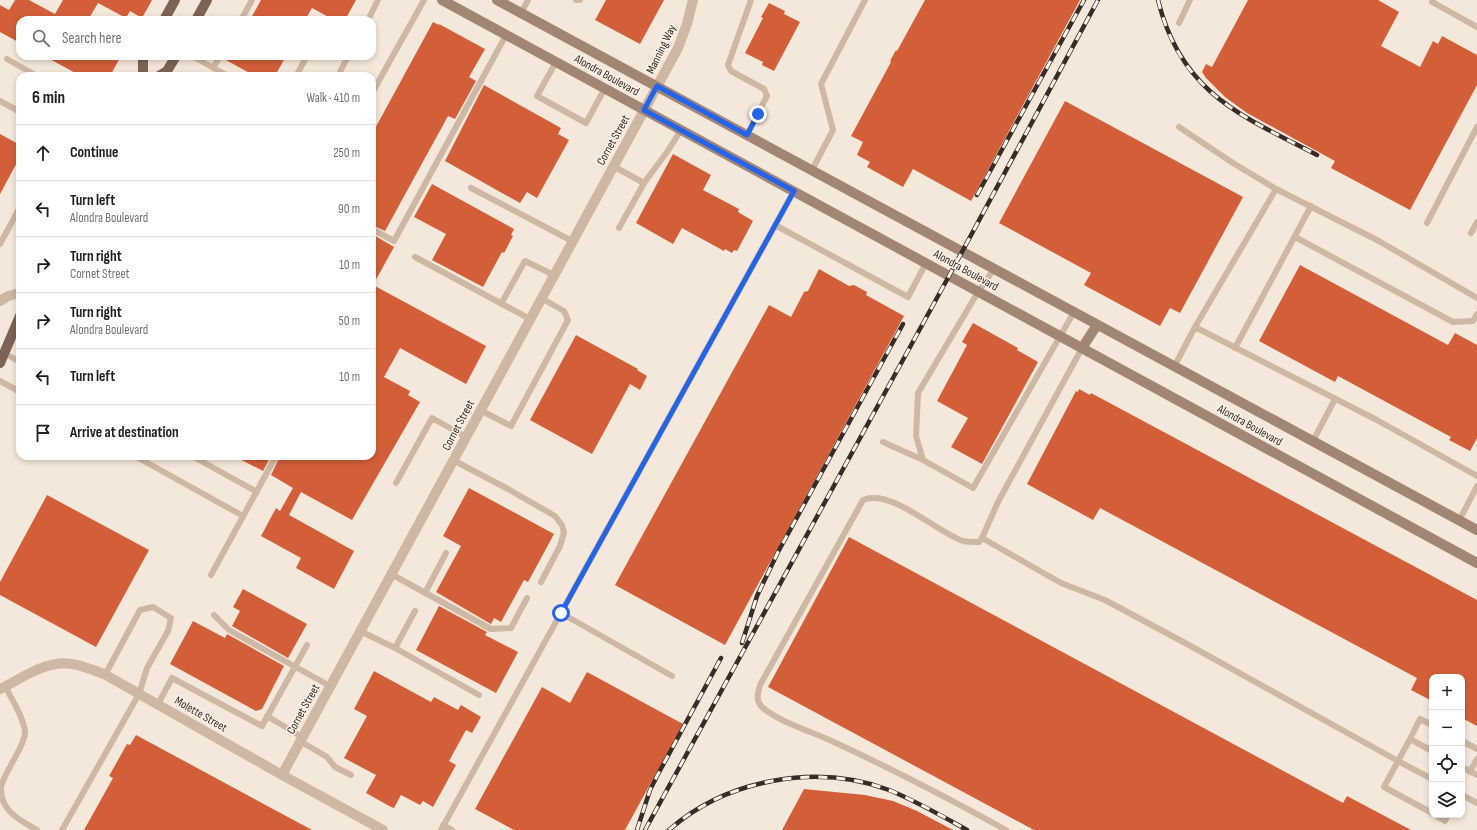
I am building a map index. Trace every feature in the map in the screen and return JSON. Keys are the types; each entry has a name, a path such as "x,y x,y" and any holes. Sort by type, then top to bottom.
{"main road":[{"path":"166,16 175,0"},
{"path":"198,16 207,0"},
{"name":"Alondra Boulevard","path":"442,0 1477,563"},
{"name":"Alondra Boulevard","path":"497,0 1477,530"},
{"path":"143,60 143,72"},
{"path":"166,72 174,60"},
{"path":"0,363 16,325"},
{"path":"1082,348 1097,325"}],"street":[{"name":"Manning Way","path":"657,86 678,48 688,24 693,0"},
{"name":"Cornet Street","path":"282,775 657,86"},
{"path":"0,301 8,296 16,294"},
{"name":"Molette Street","path":"2,688 34,671 57,663 82,666 105,675 383,830"}],"lane":[{"path":"243,16 252,0"},
{"path":"370,16 378,0"},
{"path":"376,86 424,0"},
{"path":"522,13 528,0"},
{"path":"747,135 767,96 764,89 731,71 728,65 750,0"},
{"path":"812,170 833,130 821,84 865,0"},
{"path":"1179,23 1190,0"},
{"path":"1433,0 1432,2 1477,27"},
{"path":"376,231 394,241 506,35"},
{"path":"6,59 30,72"},
{"path":"199,60 220,72"},
{"path":"213,68 218,60"},
{"path":"298,72 305,60"},
{"path":"340,72 346,60"},
{"path":"556,62 537,96 586,123 605,88"},
{"path":"0,101 16,110"},
{"path":"1179,127 1233,163 1276,189 1377,240 1477,298"},
{"path":"1426,223 1477,127"},
{"path":"619,228 644,183 681,130"},
{"path":"613,166 644,183"},
{"path":"471,188 572,241"},
{"path":"1174,367 1276,189"},
{"path":"452,830 442,828 794,191"},
{"path":"1235,348 1311,206"},
{"path":"0,244 16,215"},
{"path":"1471,233 1477,222"},
{"path":"775,225 908,297 926,263"},
{"path":"1295,237 1453,322 1473,321 1477,314"},
{"path":"415,257 530,319"},
{"path":"501,304 525,261 554,276"},
{"path":"923,460 916,436 918,393 978,292 994,269"},
{"path":"480,410 511,426 568,320 564,311 541,298"},
{"path":"883,442 923,460 973,488 1074,312"},
{"path":"1196,327 1375,419 1477,476"},
{"path":"1006,830 902,774 831,740 785,721 762,707 757,701 757,694 760,685 863,500 869,498 880,498 903,507 963,541 978,542 982,538 998,502 1082,348"},
{"path":"4,353 16,360"},
{"path":"0,381 16,390"},
{"path":"1312,441 1335,399"},
{"path":"396,483 432,418 466,437"},
{"path":"142,460 244,516"},
{"path":"199,460 257,492"},
{"path":"211,575 274,460"},
{"path":"453,460 555,516 562,525 564,533 560,546 540,582"},
{"path":"1459,521 1477,486"},
{"path":"982,538 1061,583 1105,600 1429,777"},
{"path":"425,593 446,553"},
{"path":"391,574 491,629 511,628 527,598"},
{"path":"62,830 139,694 150,662 168,631 171,618 152,607 140,610 105,675"},
{"path":"395,648 415,611"},
{"path":"561,613 672,676"},
{"path":"214,615 228,630 330,686"},
{"path":"360,631 395,648 479,695"},
{"path":"158,704 172,678 262,726 307,646"},
{"path":"2,688 23,723 25,732 23,741 0,787 1,797 6,808 16,818 37,830"},
{"path":"267,716 327,757 335,767 351,776"},
{"path":"1429,724 1420,719 1384,787 1429,812"},
{"path":"1410,739 1429,749"},
{"path":"1465,743 1477,749"},
{"path":"1470,772 1477,759"},
{"path":"1465,769 1477,775"},
{"path":"1465,797 1477,803"}],"building":[{"path":"15,0 29,0 55,14 63,0 152,0 143,16 139,16 130,11 127,16 122,16 98,3 90,16 16,16 16,41 0,32 0,5 9,10"},
{"path":"261,0 356,0 347,16 327,16 312,8 307,16 252,16"},
{"path":"606,0 664,0 640,44 595,20"},
{"path":"925,0 1080,0 971,201 913,169 903,187 867,167 870,162 857,155 863,142 851,136 891,62 890,61"},
{"path":"1248,0 1378,0 1399,12 1381,46 1420,67 1433,41 1438,44 1442,36 1477,55 1477,85 1410,210 1331,168 1335,161 1247,113 1225,97 1206,78 1202,72 1206,64 1212,67"},
{"path":"769,3 785,11 784,14 800,22 774,71 762,65 763,62 745,53"},
{"path":"433,22 485,49 469,77 476,81 455,119 448,116 385,231 376,227 376,127"},
{"path":"51,60 119,60 112,72 74,72"},
{"path":"226,60 284,60 277,72 248,72"},
{"path":"484,85 561,128 558,134 569,140 537,198 527,192 520,203 445,161"},
{"path":"1065,101 1243,197 1180,313 1170,308 1160,326 1084,285 1091,273 999,223"},
{"path":"0,134 16,143 16,164 0,194"},
{"path":"673,154 711,175 703,190 739,209 738,212 753,221 737,251 734,250 732,253 725,249 724,251 682,228 673,244 636,223"},
{"path":"432,184 514,229 511,235 513,236 504,253 502,252 483,287 432,260 446,234 414,217"},
{"path":"376,236 394,247 376,280"},
{"path":"1300,265 1448,345 1455,333 1477,345 1477,438 1470,451 1449,440 1451,437 1338,376 1335,382 1259,341"},
{"path":"819,269 849,286 854,285 867,292 866,295 904,316 725,645 615,585 769,305 791,317 804,292 808,291"},
{"path":"376,287 486,346 466,384 400,348 384,377 410,391 408,395 420,402 352,520 301,492 289,515 354,551 334,589 296,568 301,558 261,536 276,508 280,511 293,488 271,475 278,460 376,460"},
{"path":"973,323 1018,348 1017,350 1038,362 982,464 951,447 968,418 937,401 967,345 962,342"},
{"path":"576,335 638,369 637,370 647,376 640,390 630,384 592,454 530,420"},
{"path":"1079,389 1090,395 1091,393 1477,600 1477,726 1465,720 1465,674 1429,674 1429,699 1411,690 1417,678 1100,508 1093,520 1027,484 1076,391 1078,392"},
{"path":"242,460 269,460 263,471"},
{"path":"469,488 554,534 528,582 524,580 501,622 494,618 491,624 436,592 461,546 443,536"},
{"path":"47,495 149,550 96,647 0,595 0,582"},
{"path":"849,537 1343,803 1347,796 1411,830 1034,830 768,687"},
{"path":"243,589 307,624 288,658 232,626 240,611 233,607"},
{"path":"439,606 487,632 485,635 518,652 496,693 416,650"},
{"path":"193,621 225,638 227,634 284,666 262,709 256,711 170,664"},
{"path":"374,671 431,702 434,697 458,710 461,705 481,717 472,733 466,730 449,761 456,765 433,807 423,801 420,805 401,795 394,808 391,807 366,793 376,775 344,758 367,716 354,709"},
{"path":"587,672 683,724 625,830 514,830 475,809 542,687 570,703"},
{"path":"136,735 312,830 84,830 113,778 109,776 127,744 130,745"},
{"path":"804,789 865,795 893,801 917,811 953,830 782,830"}],"railway":[{"path":"977,195 1084,0"},
{"path":"645,830 949,276 1098,0"},
{"path":"1158,0 1168,32 1182,58 1198,79 1217,97 1239,113 1317,155"},
{"path":"742,643 757,596 778,552 903,324"},
{"path":"637,830 650,790 721,658"},
{"path":"669,830 692,813 718,798 745,788 773,781 803,777 832,778 861,782 889,790 919,804 967,830"}],"route":[{"path":"561,613 794,191 644,110 657,86 747,135 758,114"}]}
